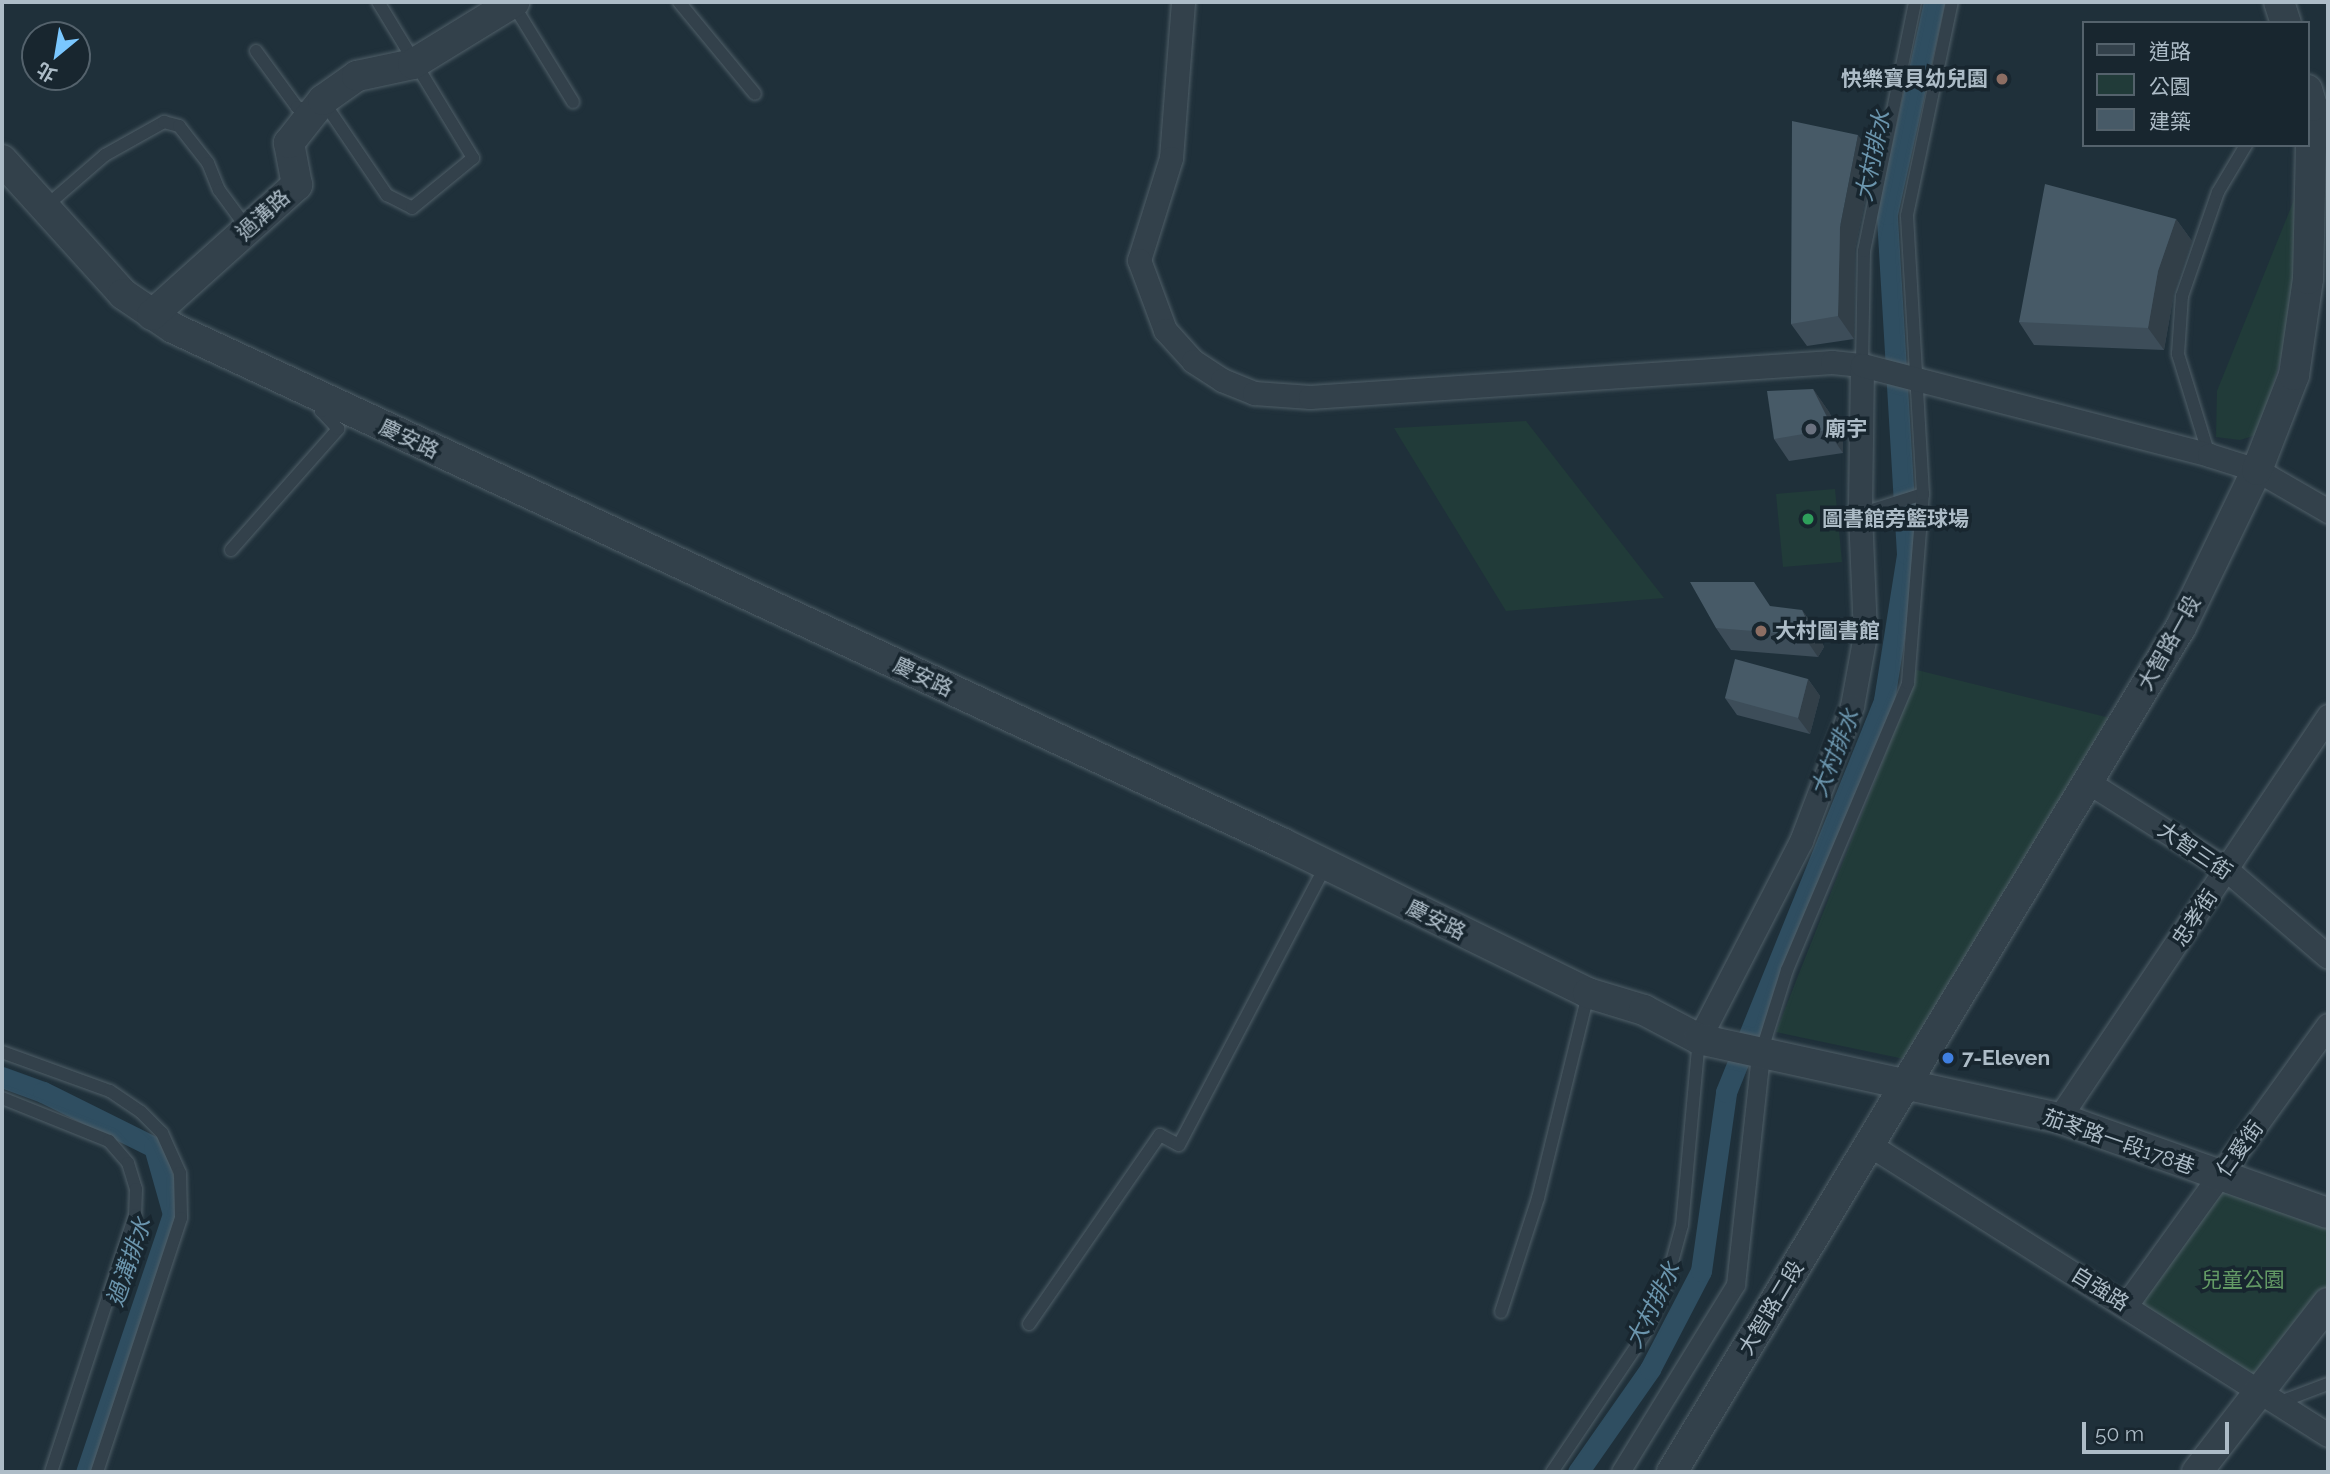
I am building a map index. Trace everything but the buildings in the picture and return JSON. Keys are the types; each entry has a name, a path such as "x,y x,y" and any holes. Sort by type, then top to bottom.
{"street":[{"name":"過溝路","path":"152,315 296,185 289,143 319,106 357,76 412,64 513,2"},
{"path":"1183,2 1171,158 1139,260 1165,330 1193,361 1222,380 1254,393 1289,397 1832,362 1863,365 1913,374 2258,470 2328,511"},
{"path":"2279,2 2285,21"},
{"name":"大智路一段","path":"1870,1144 2181,627 2258,470 2296,362 2308,279 2316,100"},
{"name":"慶安路","path":"2,160 123,294 152,315 1588,993 1644,1010 1709,1040 1906,1085"},
{"path":"1709,1040 1801,841 1852,706 1866,635 1860,514 1863,365"},
{"name":"忠孝街","path":"2059,1118 2328,716"},
{"name":"大智三街","path":"2088,782 2227,870 2328,957"},
{"name":"仁愛街","path":"2126,1305 2328,1025"},
{"path":"1621,1472 1736,1286 1755,1052"},
{"name":"茄苳路一段178巷","path":"1906,1085 2059,1118 2220,1178 2328,1213"},
{"name":"自強路","path":"1870,1144 2271,1396 2328,1435"},
{"name":"大智路二段","path":"1672,1472 1870,1144"},
{"path":"2197,1472 2271,1396 2328,1303"}],"lane":[{"path":"256,51 297,107 319,106 387,195 412,208 473,158 412,64 378,2"},
{"path":"513,2 573,102"},
{"path":"678,2 755,94"},
{"path":"1863,365 1864,251 1915,2"},
{"path":"1755,1052 1908,683 1923,494 1913,374 1907,215 1952,2"},
{"path":"43,208 105,155 164,122 179,126 193,144 247,229"},
{"path":"2209,455 2178,354 2182,296 2218,192 2245,147"},
{"path":"231,550 338,429 321,411 332,402"},
{"path":"1860,514 1923,494"},
{"path":"1029,1324 1160,1135 1179,1145 1325,867"},
{"path":"1501,1312 1538,1198 1588,993"},
{"path":"1552,1472 1644,1335 1664,1291 1682,1225 1709,1040"},
{"path":"2,1052 110,1091 142,1112 166,1139 180,1173 181,1219 97,1472"},
{"path":"2,1098 97,1133 128,1163 136,1189 135,1216 51,1472"},
{"path":"2271,1396 2328,1384"}],"green space":[{"path":"2304,175 2304,276 2259,434 2240,440 2216,437 2217,391"},
{"path":"1526,421 1664,598 1506,611 1394,428"},
{"name":"圖書館旁籃球場","path":"1835,489 1842,562 1783,567 1776,494"},
{"path":"1913,669 2114,719 1909,1060 1776,1032 1912,687"},
{"name":"兒童公園","path":"2220,1178 2328,1225 2328,1303 2263,1391 2126,1305"}],"waterway":[{"name":"大村排水","path":"1578,1472 1650,1369 1701,1271 1726,1092 1884,700 1907,554 1887,214 1934,2"},
{"name":"過溝排水","path":"2,1077 43,1092 154,1147 173,1214 86,1472"}],"place":[{"name":"快樂寶貝幼兒園","path":"2002,79"},
{"name":"廟宇","path":"1811,429"},
{"name":"圖書館旁籃球場","path":"1808,519"},
{"name":"大村圖書館","path":"1761,631"},
{"name":"7-Eleven","path":"1948,1058"}]}
